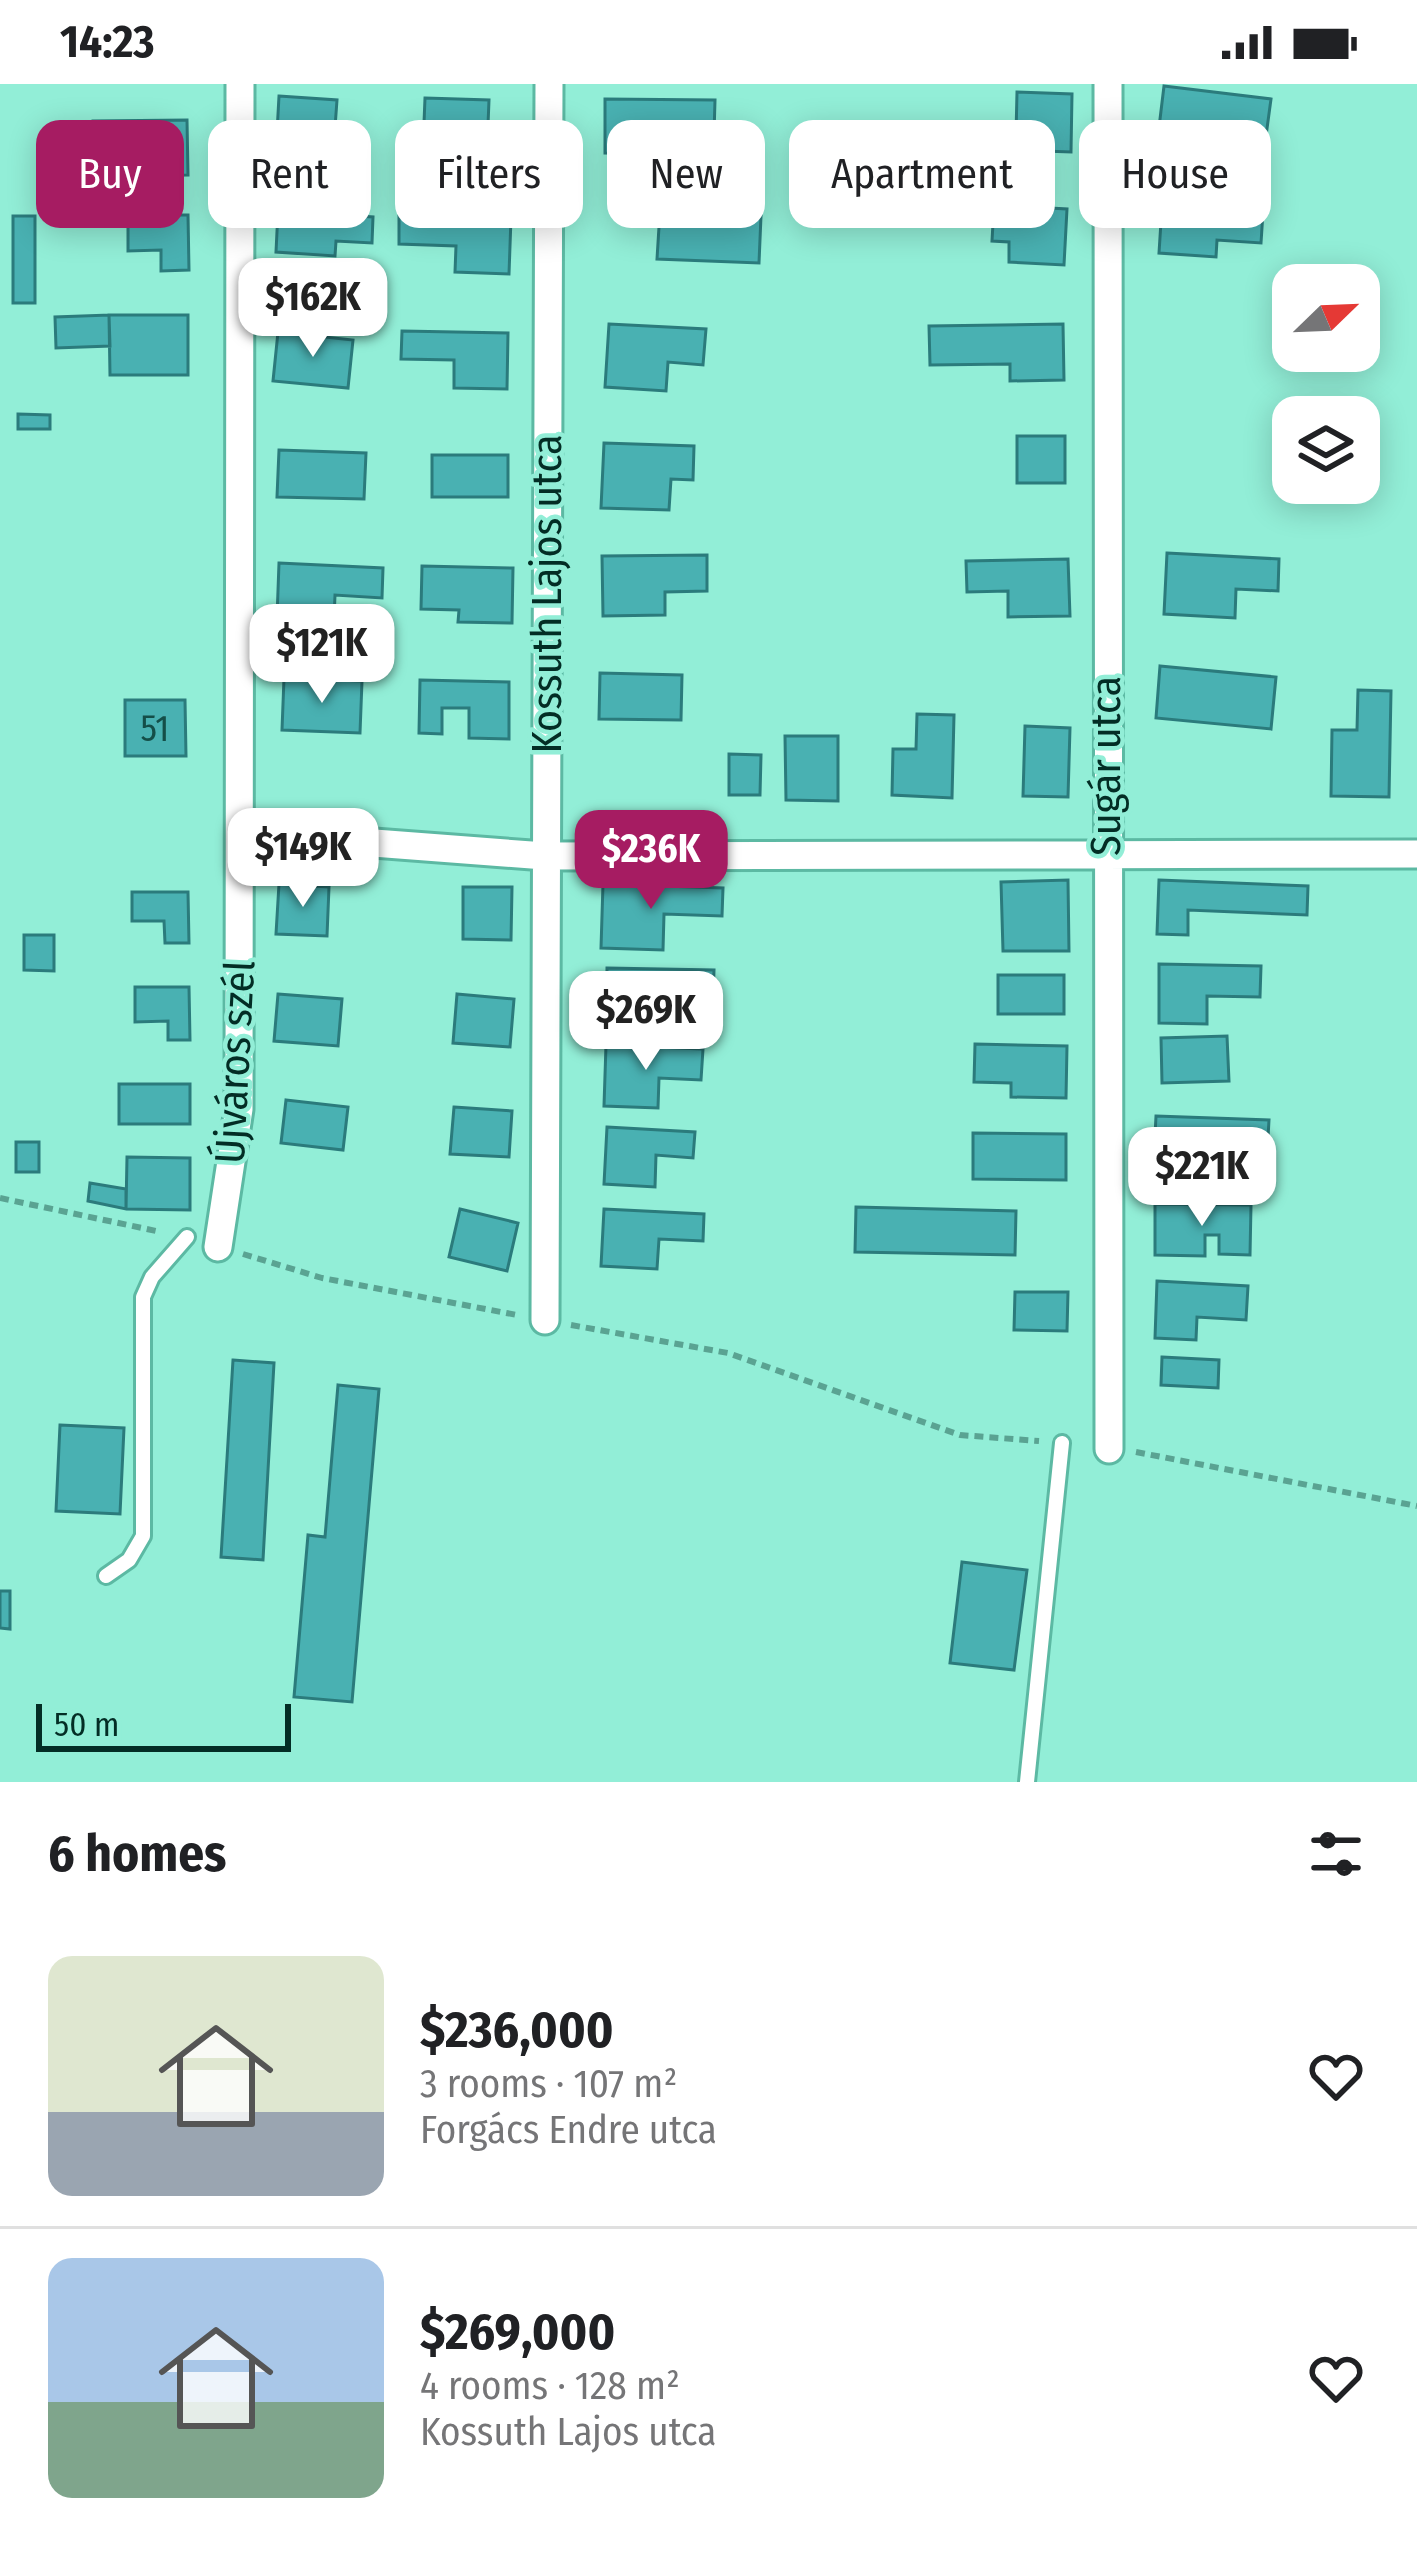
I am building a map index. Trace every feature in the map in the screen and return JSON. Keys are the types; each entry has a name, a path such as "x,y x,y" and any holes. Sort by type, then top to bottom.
{"street":[{"name":"Újváros szél","path":"218,1246 239,1109 240,84"},
{"name":"Kossuth Lajos utca","path":"544,1320 549,84"},
{"name":"Sugár utca","path":"1108,84 1109,1449"},
{"path":"242,833 545,856 1417,854"}],"lane":[{"path":"106,1576 129,1560 143,1536 143,1297 152,1277 188,1237"},
{"path":"1027,1782 1062,1443"}],"path":[{"path":"0,1198 188,1237"},
{"path":"218,1246 322,1278 728,1353 960,1435 1062,1443"},
{"path":"1109,1449 1177,1456 1417,1507"}],"building":[{"path":"1164,86 1271,99 1268,120 1160,120"},
{"path":"1017,92 1072,94 1071,152 1055,151 1055,120 1016,120"},
{"path":"279,96 337,100 336,120 278,120"},
{"path":"425,98 489,100 488,120 424,120"},
{"path":"605,99 715,100 714,120 607,120 605,153"},
{"path":"187,120 188,175 184,175"},
{"path":"1055,208 1067,209 1064,265 1009,262 1009,242 992,241 993,228 1055,228"},
{"path":"184,215 188,215 189,270 161,271 161,250 128,251 128,228 184,228"},
{"path":"13,216 35,216 35,303 13,303"},
{"path":"373,217 372,243 336,241 335,256 276,252 277,228 371,228"},
{"path":"399,228 511,228 509,274 455,272 456,246 399,244"},
{"path":"659,228 760,228 759,263 657,259"},
{"path":"1161,228 1262,228 1261,243 1217,240 1216,257 1159,253"},
{"path":"109,315 188,315 188,375 110,375"},
{"path":"109,315 110,346 56,348 55,317"},
{"path":"609,324 706,329 703,365 668,362 666,391 605,387"},
{"path":"1063,324 1064,380 1010,381 1010,364 930,365 929,326"},
{"path":"402,331 508,333 507,389 454,388 454,360 401,359"},
{"path":"278,332 353,340 348,388 273,381"},
{"path":"18,414 50,415 50,429 18,429"},
{"path":"1017,436 1065,436 1065,483 1017,483"},
{"path":"604,443 694,446 693,480 671,479 669,510 601,508"},
{"path":"279,450 366,453 364,499 277,497"},
{"path":"432,455 508,455 508,497 432,497"},
{"path":"1167,553 1279,559 1278,591 1236,589 1235,618 1164,614"},
{"path":"707,555 707,591 665,592 665,615 603,616 602,556"},
{"path":"1068,559 1070,616 1008,617 1008,591 967,592 966,561"},
{"path":"279,563 383,568 382,598 335,595 334,620 277,618"},
{"path":"422,566 513,568 512,623 458,622 459,610 421,609"},
{"path":"1160,666 1276,677 1271,729 1156,718"},
{"path":"600,673 682,675 681,720 599,719"},
{"path":"284,678 362,681 360,733 282,730"},
{"path":"420,680 509,682 509,739 469,738 469,708 442,708 442,734 419,733"},
{"path":"1358,690 1391,691 1389,797 1331,796 1332,730 1357,730"},
{"path":"125,700 185,700 186,756 125,756"},
{"path":"917,714 954,715 952,798 892,795 893,749 916,749"},
{"path":"1025,726 1070,728 1068,797 1023,796"},
{"path":"785,736 838,736 838,801 786,800"},
{"path":"729,754 761,755 760,795 729,795"},
{"path":"1068,880 1069,951 1003,951 1001,882"},
{"path":"1159,880 1308,886 1307,915 1188,910 1188,935 1157,934"},
{"path":"279,884 329,887 327,936 276,934"},
{"path":"603,884 723,888 722,916 664,914 663,950 601,948"},
{"path":"463,887 512,887 511,940 463,939"},
{"path":"132,892 188,892 189,943 165,943 164,921 132,921"},
{"path":"24,935 54,935 54,971 24,970"},
{"path":"1159,964 1261,966 1260,997 1207,996 1207,1024 1159,1023"},
{"path":"607,968 714,970 713,1000 665,999 665,1029 606,1028"},
{"path":"998,975 1064,975 1064,1014 998,1014"},
{"path":"135,987 189,987 190,1040 168,1040 168,1021 135,1022"},
{"path":"278,994 342,999 338,1046 274,1041"},
{"path":"457,994 514,999 510,1047 453,1043"},
{"path":"1227,1036 1229,1081 1162,1083 1161,1038"},
{"path":"975,1044 1067,1046 1066,1098 1011,1097 1011,1083 974,1082"},
{"path":"606,1045 703,1049 701,1080 659,1078 658,1108 604,1106"},
{"path":"119,1084 190,1084 190,1124 119,1124"},
{"path":"286,1100 348,1107 343,1150 281,1143"},
{"path":"454,1107 512,1111 509,1157 450,1154"},
{"path":"1156,1116 1269,1120 1267,1155 1204,1153 1203,1178 1153,1176"},
{"path":"607,1127 695,1132 693,1158 656,1155 655,1187 604,1184"},
{"path":"973,1133 1066,1134 1066,1180 973,1179"},
{"path":"16,1142 39,1142 39,1172 16,1172"},
{"path":"127,1157 190,1158 190,1210 126,1209"},
{"path":"90,1183 126,1189 126,1209 88,1201"},
{"path":"1155,1204 1251,1205 1250,1255 1219,1254 1219,1235 1205,1235 1205,1256 1155,1255"},
{"path":"856,1207 1016,1211 1015,1255 855,1252"},
{"path":"460,1209 518,1223 507,1271 449,1257"},
{"path":"604,1209 704,1214 703,1241 659,1239 657,1269 601,1266"},
{"path":"1157,1281 1248,1286 1246,1320 1197,1317 1196,1340 1155,1338"},
{"path":"1015,1292 1068,1292 1067,1331 1014,1330"},
{"path":"1162,1357 1219,1360 1218,1388 1161,1385"},
{"path":"233,1360 274,1363 263,1560 221,1557"},
{"path":"338,1385 379,1389 352,1702 294,1697 308,1535 325,1537"},
{"path":"60,1425 124,1428 120,1514 56,1511"},
{"path":"962,1562 1027,1570 1014,1670 950,1663"},
{"path":"0,1591 10,1591 10,1629 0,1628"}]}
